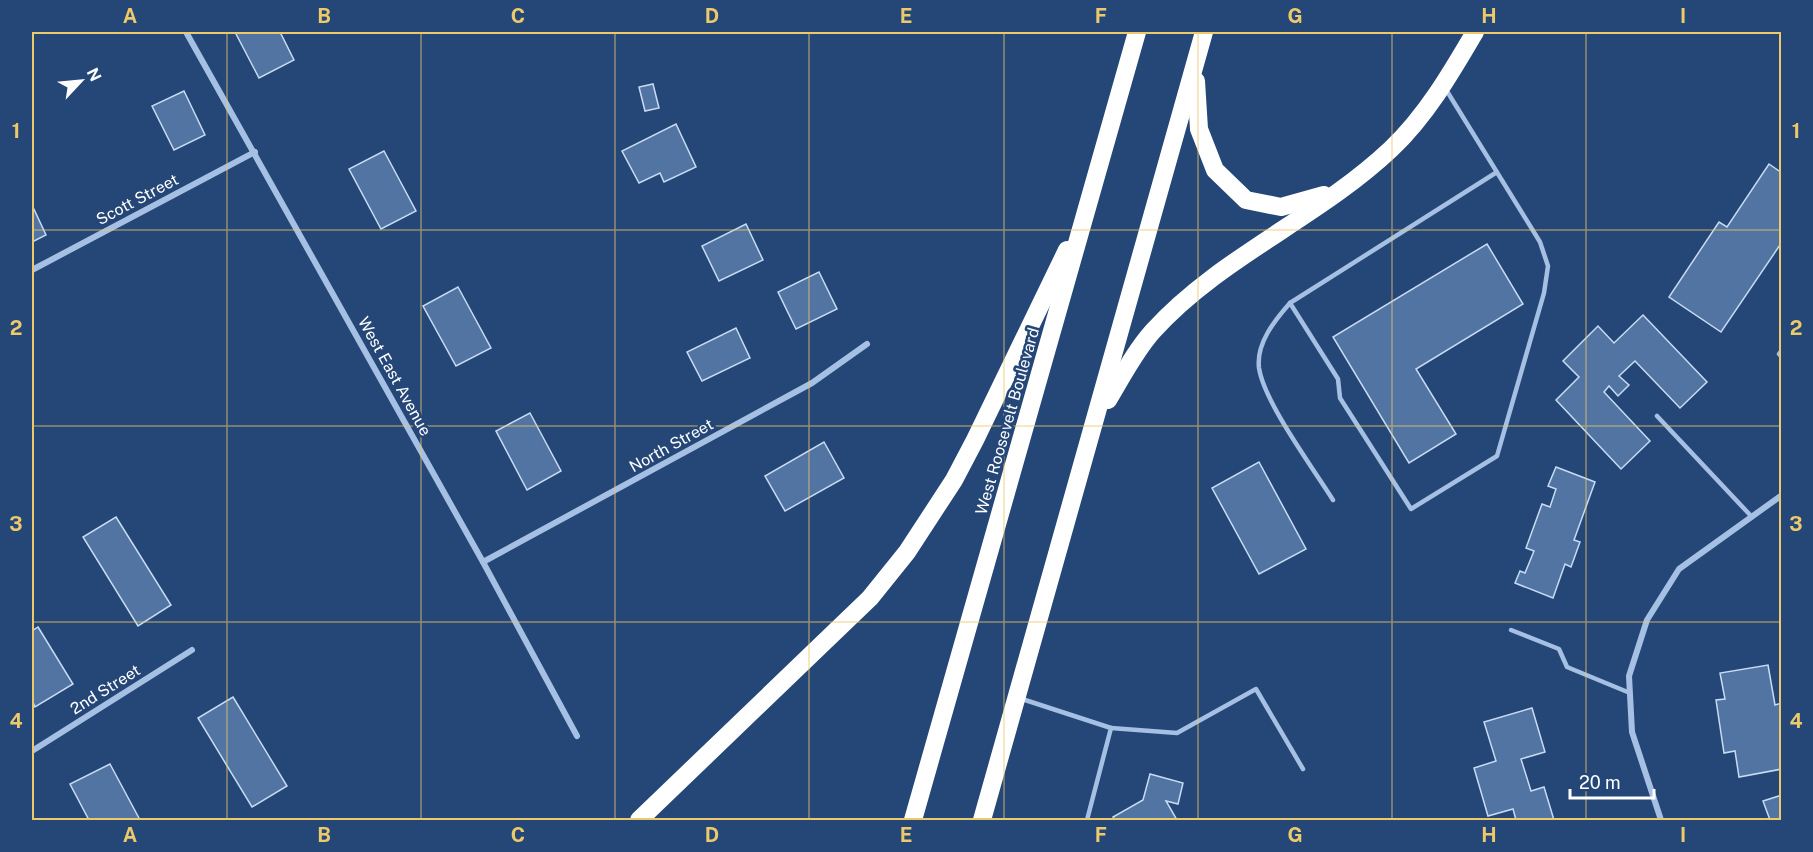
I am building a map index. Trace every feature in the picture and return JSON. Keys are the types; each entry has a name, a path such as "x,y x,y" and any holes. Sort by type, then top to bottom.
{"highway":[{"name":"West Roosevelt Boulevard","path":"913,820 1137,32"},
{"path":"982,820 1099,414 1204,32"},
{"path":"1099,414 1152,332 1203,285 1340,190 1391,148 1444,85 1475,32"},
{"path":"1195,65 1199,129 1215,170 1246,200 1281,207 1340,190"},
{"path":"639,820 870,598 907,552 954,480 1088,208"}],"street":[{"name":"West East Avenue","path":"186,32 483,562 577,736"},
{"name":"Scott Street","path":"32,270 255,152"},
{"name":"North Street","path":"483,562 812,383 867,344"},
{"path":"1661,820 1632,732 1629,676 1647,620 1679,569 1782,495"},
{"name":"2nd Street","path":"32,751 192,650"}],"lane":[{"path":"1290,303 1338,379 1340,398 1411,508 1497,456 1544,293 1548,266 1540,242 1444,85"},
{"path":"1333,500 1274,406 1259,367 1268,329 1290,303 1497,172"},
{"path":"1782,350 1779,354 1782,357"},
{"path":"1657,416 1752,517"},
{"path":"1511,630 1559,649 1567,667 1630,693"},
{"path":"1017,698 1111,728 1177,733 1256,689 1303,769"},
{"path":"1087,820 1111,728"}],"building":[{"path":"235,32 280,32 294,60 259,78"},
{"path":"653,84 659,108 645,111 639,87"},
{"path":"184,91 205,135 174,150 152,106"},
{"path":"676,124 696,167 664,182 660,173 639,183 622,151"},
{"path":"384,151 416,211 381,229 349,169"},
{"path":"1769,164 1782,173 1782,242 1721,332 1669,297 1719,222 1727,227"},
{"path":"32,205 46,235 32,242"},
{"path":"746,224 763,260 719,281 702,246"},
{"path":"1487,244 1523,304 1416,369 1456,434 1409,463 1333,337"},
{"path":"819,272 837,309 796,329 778,292"},
{"path":"458,287 491,348 456,366 423,306"},
{"path":"1643,315 1707,382 1680,408 1635,361 1619,376 1629,385 1618,396 1609,386 1604,392 1650,441 1621,469 1556,400 1579,377 1563,361 1598,326 1614,343"},
{"path":"736,328 750,358 702,381 687,352"},
{"path":"530,413 561,471 527,490 496,431"},
{"path":"824,442 844,478 785,511 765,476"},
{"path":"1259,462 1306,549 1259,574 1212,488"},
{"path":"1556,467 1595,482 1574,540 1580,542 1571,567 1565,564 1553,598 1515,583 1520,571 1525,573 1534,551 1526,548 1542,504 1550,507 1556,489 1548,486"},
{"path":"116,517 171,605 138,626 83,537"},
{"path":"38,627 73,684 35,707 32,700 32,631"},
{"path":"1768,665 1775,705 1782,703 1782,769 1739,777 1735,751 1724,753 1716,700 1725,699 1720,673"},
{"path":"233,697 287,786 252,807 198,718"},
{"path":"1532,708 1545,752 1521,759 1531,791 1544,787 1554,820 1516,820 1513,809 1488,816 1474,768 1496,761 1484,722"},
{"path":"110,764 140,820 89,820 70,784"},
{"path":"1150,774 1183,783 1178,804 1166,801 1177,820 1115,820 1113,817 1143,800"},
{"path":"1782,795 1782,820 1770,820 1763,801"}]}
